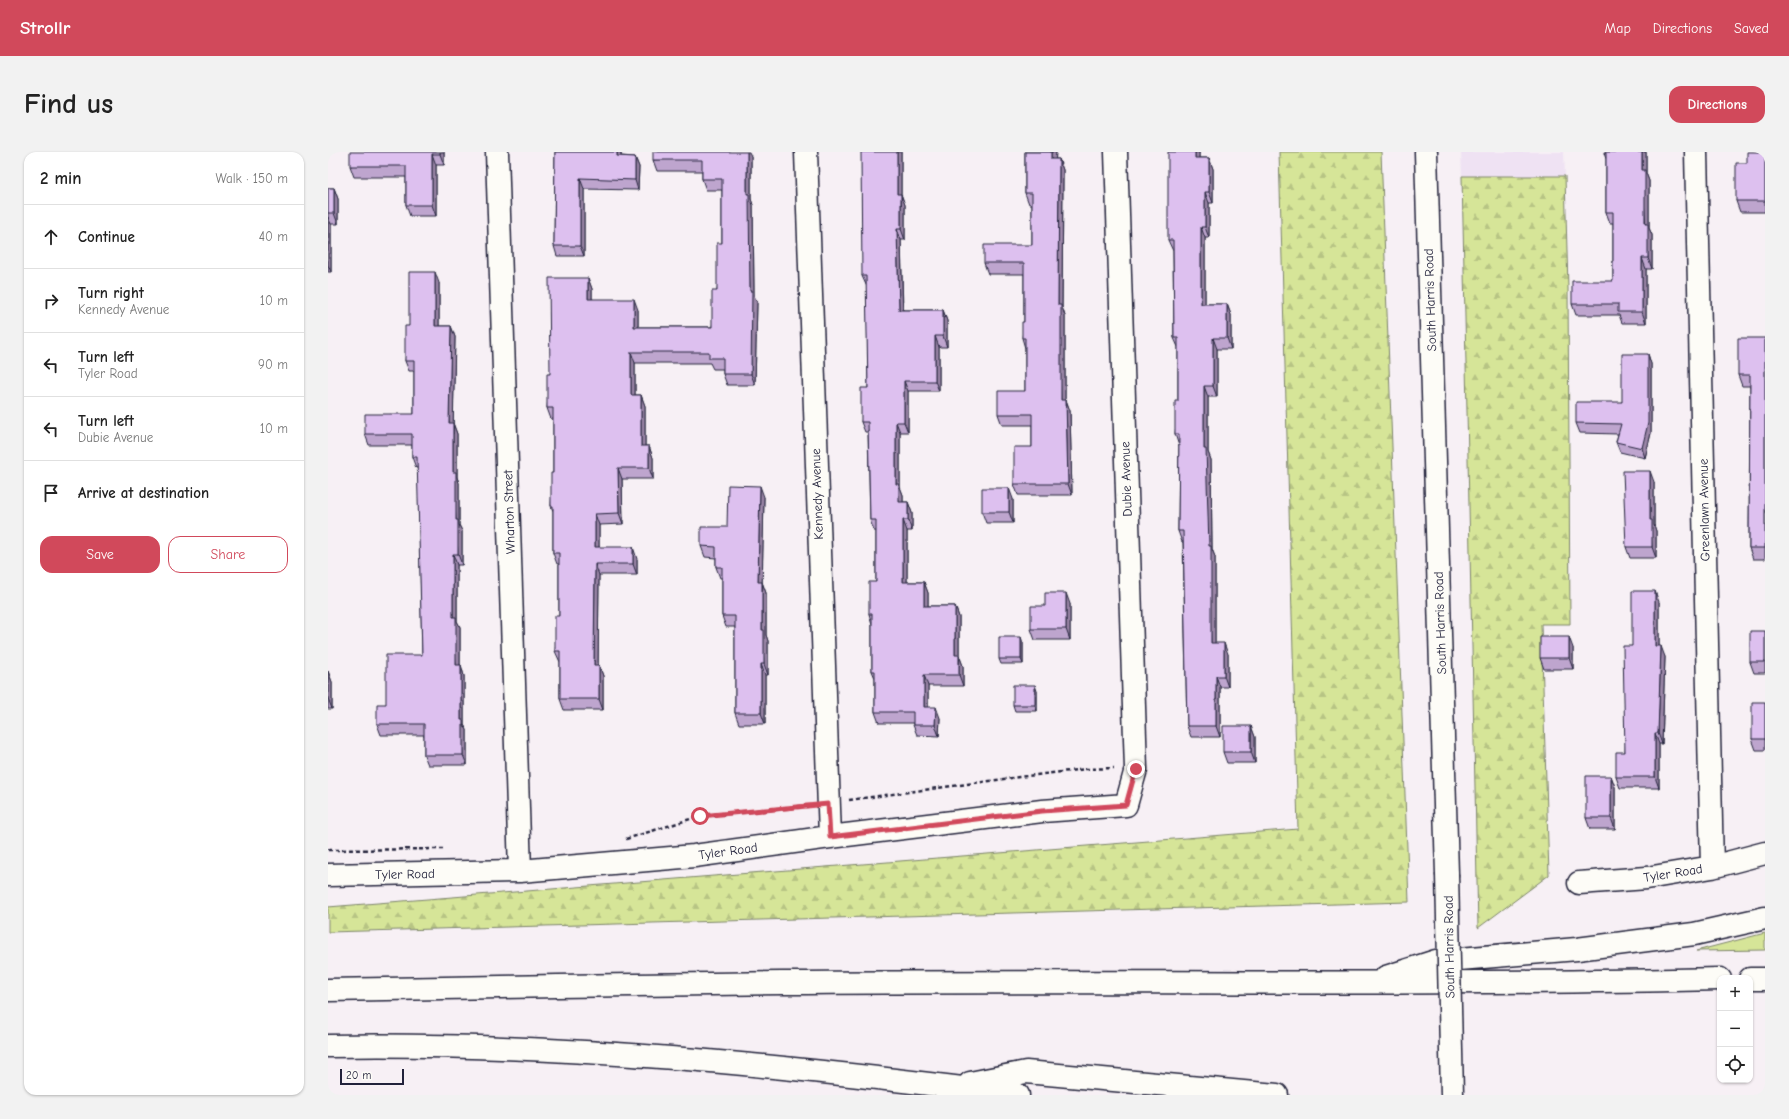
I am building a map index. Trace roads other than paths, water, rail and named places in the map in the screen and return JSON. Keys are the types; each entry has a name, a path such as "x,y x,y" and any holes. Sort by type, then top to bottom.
{"main road":[{"name":"Wharton Street","path":"497,152 520,871"},
{"name":"Kennedy Avenue","path":"806,152 830,837"},
{"name":"Dubie Avenue","path":"1116,152 1136,769 1126,805"},
{"name":"South Harris Road","path":"1426,152 1452,1095"},
{"name":"Greenlawn Avenue","path":"1696,152 1712,867"},
{"name":"Tyler Road","path":"328,875 520,871 694,856 830,837 1042,811 1126,805"},
{"name":"Tyler Road","path":"1579,883 1647,878 1712,867 1765,853"},
{"path":"1366,984 1436,961 1585,948 1694,934 1765,918"},
{"path":"1753,979 1765,978"},
{"path":"328,990 783,983 1366,984 1575,983 1717,980"},
{"path":"328,1046 451,1047 584,1052 708,1061 952,1086 1018,1095"},
{"path":"952,1086 1026,1072 1277,1095"}]}
